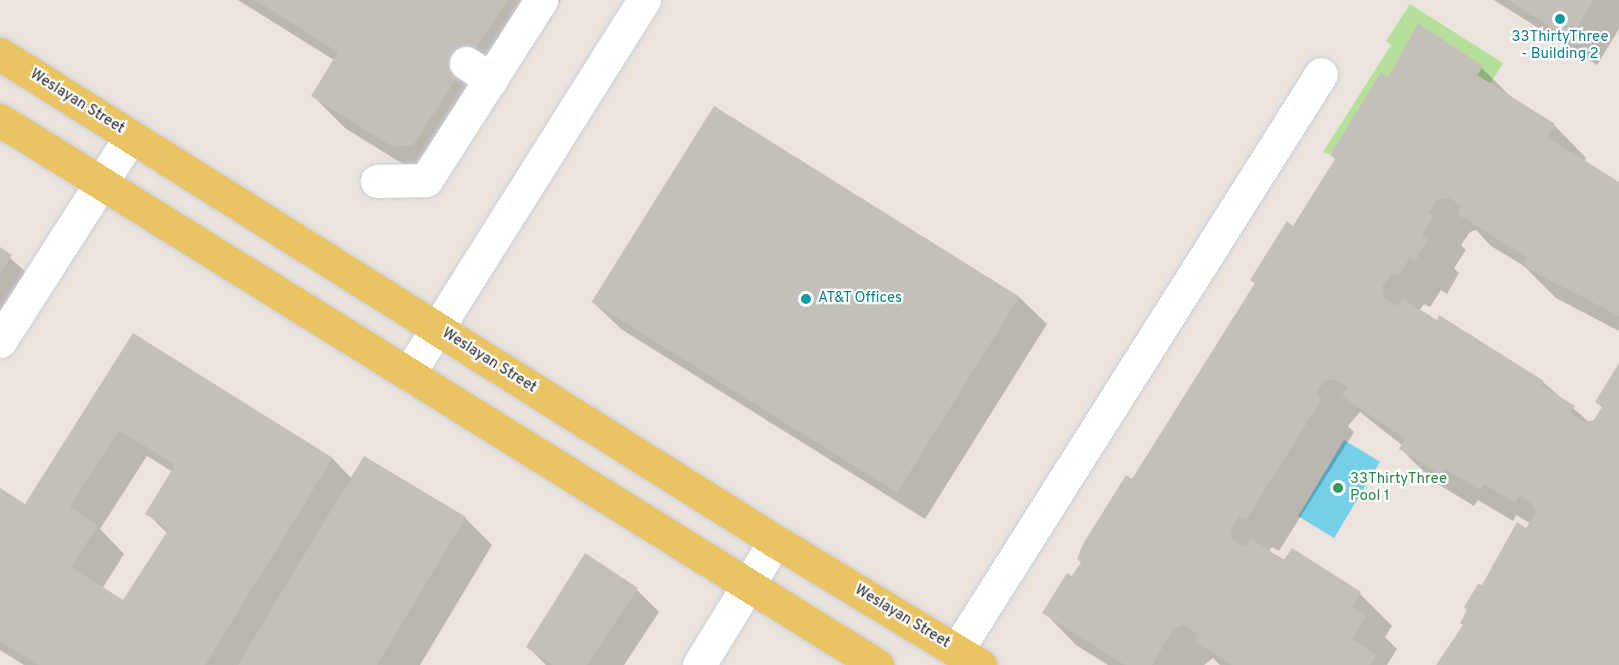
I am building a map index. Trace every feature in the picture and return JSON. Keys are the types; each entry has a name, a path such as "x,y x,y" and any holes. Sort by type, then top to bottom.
{"main road":[{"name":"Weslayan Street","path":"0,54 776,541 968,658"},
{"path":"0,120 877,665"}],"street":[{"path":"377,181 426,180 479,71 541,0"},
{"path":"409,373 644,0"},
{"path":"968,658 1321,74"},
{"path":"0,341 131,136"},
{"path":"699,665 776,541"}],"green space":[{"path":"1410,4 1503,63 1490,84 1477,75 1482,67 1418,23 1388,77 1381,73 1330,155 1323,152 1391,45 1386,41"}],"water":[{"name":"33ThirtyThree Pool 1","path":"1344,440 1380,462 1334,538 1298,516"}],"building":[{"path":"255,0 508,0 413,145 393,147 311,96 338,52"},
{"name":"33ThirtyThree - Building 2","path":"1508,0 1594,0 1569,39"},
{"path":"1418,23 1483,66 1477,75 1555,124 1547,137 1619,182 1619,316 1522,266 1528,258 1457,214 1462,206 1449,198 1437,200 1429,213 1434,216 1422,236 1428,240 1414,263 1409,259 1398,276 1392,273 1382,287 1384,297 1398,306 1403,299 1437,320 1439,315 1544,381 1541,385 1575,406 1570,413 1584,422 1594,420 1602,407 1595,402 1619,363 1619,665 1436,665 1463,625 1460,623 1467,610 1464,607 1478,584 1482,585 1517,522 1526,528 1536,513 1533,504 1519,496 1515,503 1484,484 1480,490 1445,469 1441,475 1399,449 1405,439 1342,396 1348,387 1334,379 1324,381 1316,394 1322,399 1246,520 1239,516 1231,529 1232,539 1246,547 1251,539 1284,560 1292,548 1361,592 1352,606 1366,616 1352,639 1377,654 1370,665 1232,665 1194,641 1198,634 1183,625 1174,629 1152,665 1125,665 1042,613 1067,573 1072,576 1081,562 1077,559 1083,544 1126,475 1132,479 1255,283 1250,280 1287,221 1293,226 1335,159 1330,155 1381,72 1388,77"},
{"name":"AT&T Offices","path":"714,106 1019,297 897,493 592,302"},
{"path":"0,247 12,255 0,273"},
{"path":"133,333 333,458 205,665 38,665 0,641 0,488 25,504","holes":["119,430 175,465 145,514 169,529 123,600 71,567 98,525 70,507"]},
{"path":"364,456 466,517 377,665 238,665"},
{"path":"585,553 638,588 587,665 553,665 526,647"}],"place":[{"name":"33ThirtyThree - Building 2","path":"1560,19"},
{"name":"AT&T Offices","path":"806,299"},
{"name":"33ThirtyThree Pool 1","path":"1338,488"}]}
